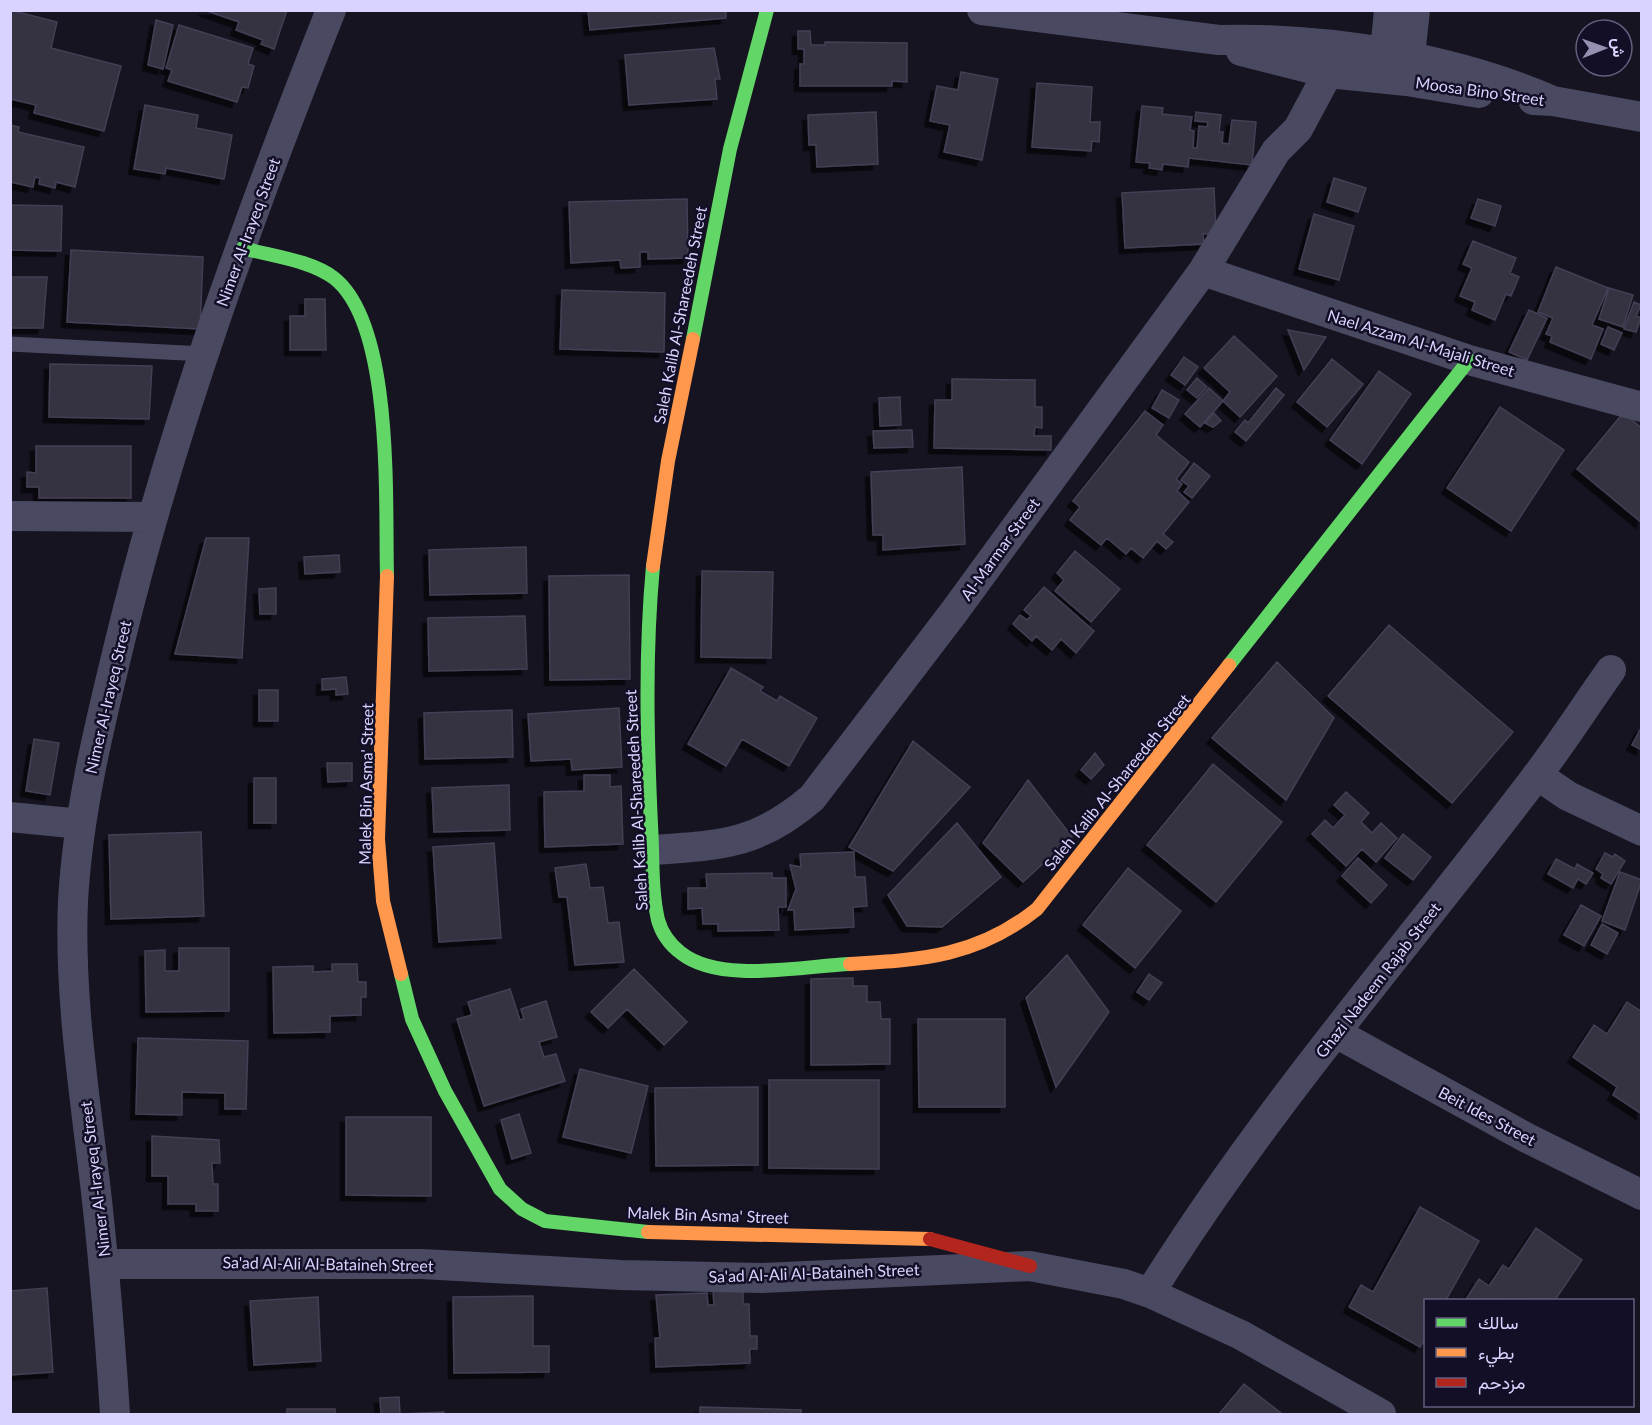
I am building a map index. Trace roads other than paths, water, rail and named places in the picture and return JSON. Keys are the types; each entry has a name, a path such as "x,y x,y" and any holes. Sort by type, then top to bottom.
{"street":[{"name":"Nimer Al-Irayeq Street","path":"115,1414 105,1264 81,1058 75,977 73,902 81,824 98,732 152,517 204,354 295,101 331,10"},
{"name":"Saleh Kalib Al-Shareedeh Street","path":"767,10 735,126 676,419 654,556 647,685 652,850 656,904 665,939 682,957 709,967 750,970 933,956 993,939 1012,929 1037,909 1469,360"},
{"name":"Moosa Bino Street","path":"982,10 1219,40 1252,39 1320,59 1396,67 1521,87 1553,101 1641,117"},
{"path":"1389,10 1396,67"},
{"path":"1396,67 1415,10"},
{"name":"Al-Marmar Street","path":"652,850 701,847 758,835 786,821 812,798 954,612 1203,271 1276,151 1320,59"},
{"name":"Malek Bin Asma' Street","path":"243,248 306,265 333,277 355,300 372,347 382,417 388,595 378,839 384,901 412,1019 445,1091 500,1189 522,1209 544,1221 657,1233 926,1238 1030,1266"},
{"name":"Nael Azzam Al-Majali Street","path":"1203,271 1469,360 1641,407"},
{"path":"10,516 152,517"},
{"name":"Ghazi Nadeem Rajab Street","path":"1150,1293 1183,1238 1336,1033 1537,775 1611,670"},
{"path":"1537,775 1568,796 1641,831"},
{"path":"10,817 81,824"},
{"name":"Beit Ides Street","path":"1336,1033 1527,1138 1641,1195"},
{"name":"Sa'ad Al-Ali Al-Bataineh Street","path":"105,1264 422,1264 621,1275 762,1278 1030,1266 1100,1279 1150,1293 1241,1335 1381,1414"}],"lane":[{"path":"10,344 204,354"}]}
